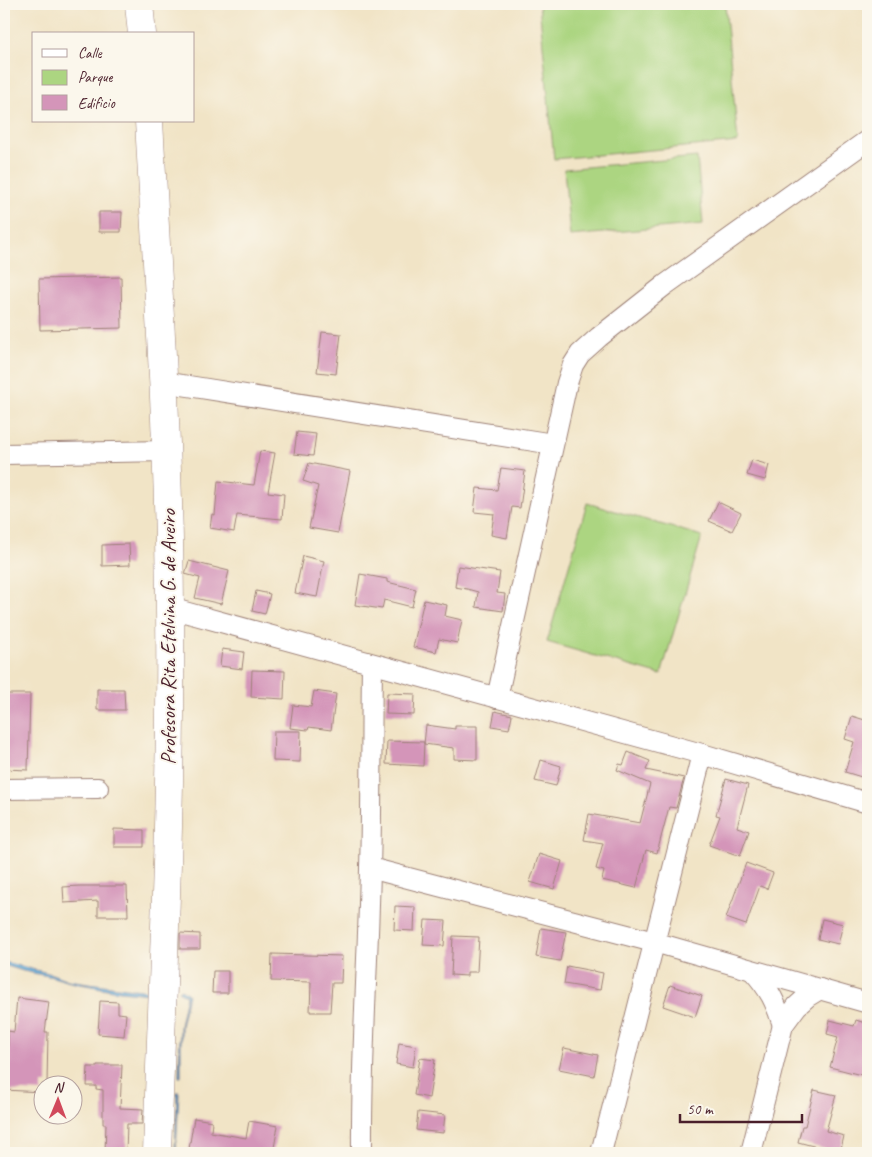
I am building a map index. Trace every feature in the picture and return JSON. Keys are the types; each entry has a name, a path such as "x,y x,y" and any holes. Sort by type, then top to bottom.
{"street":[{"path":"139,4 142,32"},
{"name":"Profesora Rita Etelvina G. de Aveiro","path":"148,122 167,451 170,608 169,807 157,1153"},
{"path":"497,698 567,383 573,365 580,354 665,285 868,140"},
{"path":"163,382 553,444"},
{"path":"4,454 167,451"},
{"path":"170,608 702,754 868,803"},
{"path":"362,1153 363,1040 370,868 372,664"},
{"path":"601,1153 702,754"},
{"path":"4,789 98,788"},
{"path":"370,868 654,942 868,1003"},
{"path":"753,970 771,993 783,1025"},
{"path":"751,1153 783,1025 797,1006 820,989"}],"green space":[{"path":"539,4 725,4 738,142 554,159"},
{"path":"697,157 703,224 570,236 564,169"},
{"path":"587,503 702,536 661,675 547,642"}],"water":[{"path":"4,962 68,980 149,991 149,994 112,990 70,982 23,971 4,965"},
{"path":"181,989 188,994 181,1026 181,1077 179,1077 180,1026 186,995 178,991"},
{"path":"177,1092 179,1092 175,1153"}],"building":[{"path":"99,212 122,212 121,232 99,232"},
{"path":"121,277 122,328 40,330 39,279"},
{"path":"322,332 341,334 336,374 317,372"},
{"path":"297,432 316,434 313,456 294,454"},
{"path":"260,451 275,453 268,492 284,494 282,519 237,515 234,532 210,528 212,514 215,515 218,481 254,485"},
{"path":"752,460 769,465 765,480 747,475"},
{"path":"309,463 350,471 338,533 309,528 318,486 303,481"},
{"path":"501,468 525,471 520,508 512,507 507,538 491,535 494,514 474,512 477,488 497,490"},
{"path":"718,502 741,513 732,531 709,521"},
{"path":"129,544 130,565 102,566 102,545"},
{"path":"303,556 324,561 317,597 295,593"},
{"path":"189,561 229,571 221,604 195,598 200,578 185,574"},
{"path":"458,566 500,572 497,593 505,594 503,611 476,607 478,592 455,587"},
{"path":"360,574 387,579 387,582 416,589 412,607 384,600 382,609 355,605"},
{"path":"256,591 270,594 265,614 252,611"},
{"path":"424,600 447,605 445,616 462,620 457,643 439,639 436,652 413,647"},
{"path":"222,649 244,652 242,669 220,666"},
{"path":"252,670 285,671 284,699 251,697"},
{"path":"97,689 124,689 125,710 97,710"},
{"path":"314,691 336,694 331,730 309,727 308,730 290,728 293,705 311,707"},
{"path":"387,693 415,694 414,715 386,714"},
{"path":"4,694 30,694 28,770 4,769"},
{"path":"495,711 512,715 509,729 492,726"},
{"path":"852,716 868,721 868,779 845,772 854,742 845,739"},
{"path":"426,725 455,729 455,726 477,726 477,760 454,759 454,748 424,744"},
{"path":"274,731 301,731 300,762 273,761"},
{"path":"387,741 424,742 423,766 386,764"},
{"path":"628,752 650,761 646,770 684,778 676,808 669,807 657,853 646,850 636,888 602,880 604,871 596,869 603,843 584,840 589,814 640,823 650,784 617,770 619,764 623,765"},
{"path":"541,760 561,766 556,786 535,781"},
{"path":"726,779 748,785 737,827 749,831 740,856 709,845 720,816 716,815"},
{"path":"114,829 144,830 144,847 114,847"},
{"path":"539,854 562,861 554,889 530,882"},
{"path":"746,863 773,873 767,889 760,886 746,925 726,918"},
{"path":"127,886 128,916 98,916 98,901 64,903 63,887"},
{"path":"395,906 415,907 414,931 394,930"},
{"path":"822,919 843,924 838,944 818,939"},
{"path":"425,920 446,921 444,946 423,945"},
{"path":"541,928 566,932 560,961 536,957"},
{"path":"180,933 200,934 200,949 180,949"},
{"path":"453,936 479,937 477,972 467,972 467,976 451,975"},
{"path":"272,954 342,956 341,983 332,983 330,1012 310,1012 311,982 271,981"},
{"path":"567,966 603,973 600,990 564,984"},
{"path":"213,971 228,971 228,993 212,993"},
{"path":"670,985 702,996 695,1017 663,1006"},
{"path":"17,998 49,1002 45,1032 48,1032 47,1074 32,1074 32,1091 4,1090 4,1060 8,1060 8,1031 14,1032"},
{"path":"100,1001 118,1002 118,1013 126,1014 124,1036 98,1034"},
{"path":"830,1020 854,1026 856,1020 868,1024 868,1046 861,1075 830,1067 838,1037 827,1034"},
{"path":"399,1043 416,1046 413,1067 396,1064"},
{"path":"564,1048 598,1055 594,1076 559,1069"},
{"path":"420,1058 435,1060 429,1098 414,1095"},
{"path":"97,1065 122,1065 120,1108 143,1109 142,1124 127,1124 126,1153 105,1152 106,1124 103,1124 103,1090 96,1089 96,1086 87,1086 88,1067 97,1067"},
{"path":"814,1090 836,1095 826,1131 844,1136 840,1153 798,1142 802,1126 805,1126"},
{"path":"418,1112 445,1115 443,1133 416,1130"},
{"path":"194,1118 212,1121 211,1132 246,1138 249,1121 278,1126 273,1153 218,1153 189,1149"}]}
